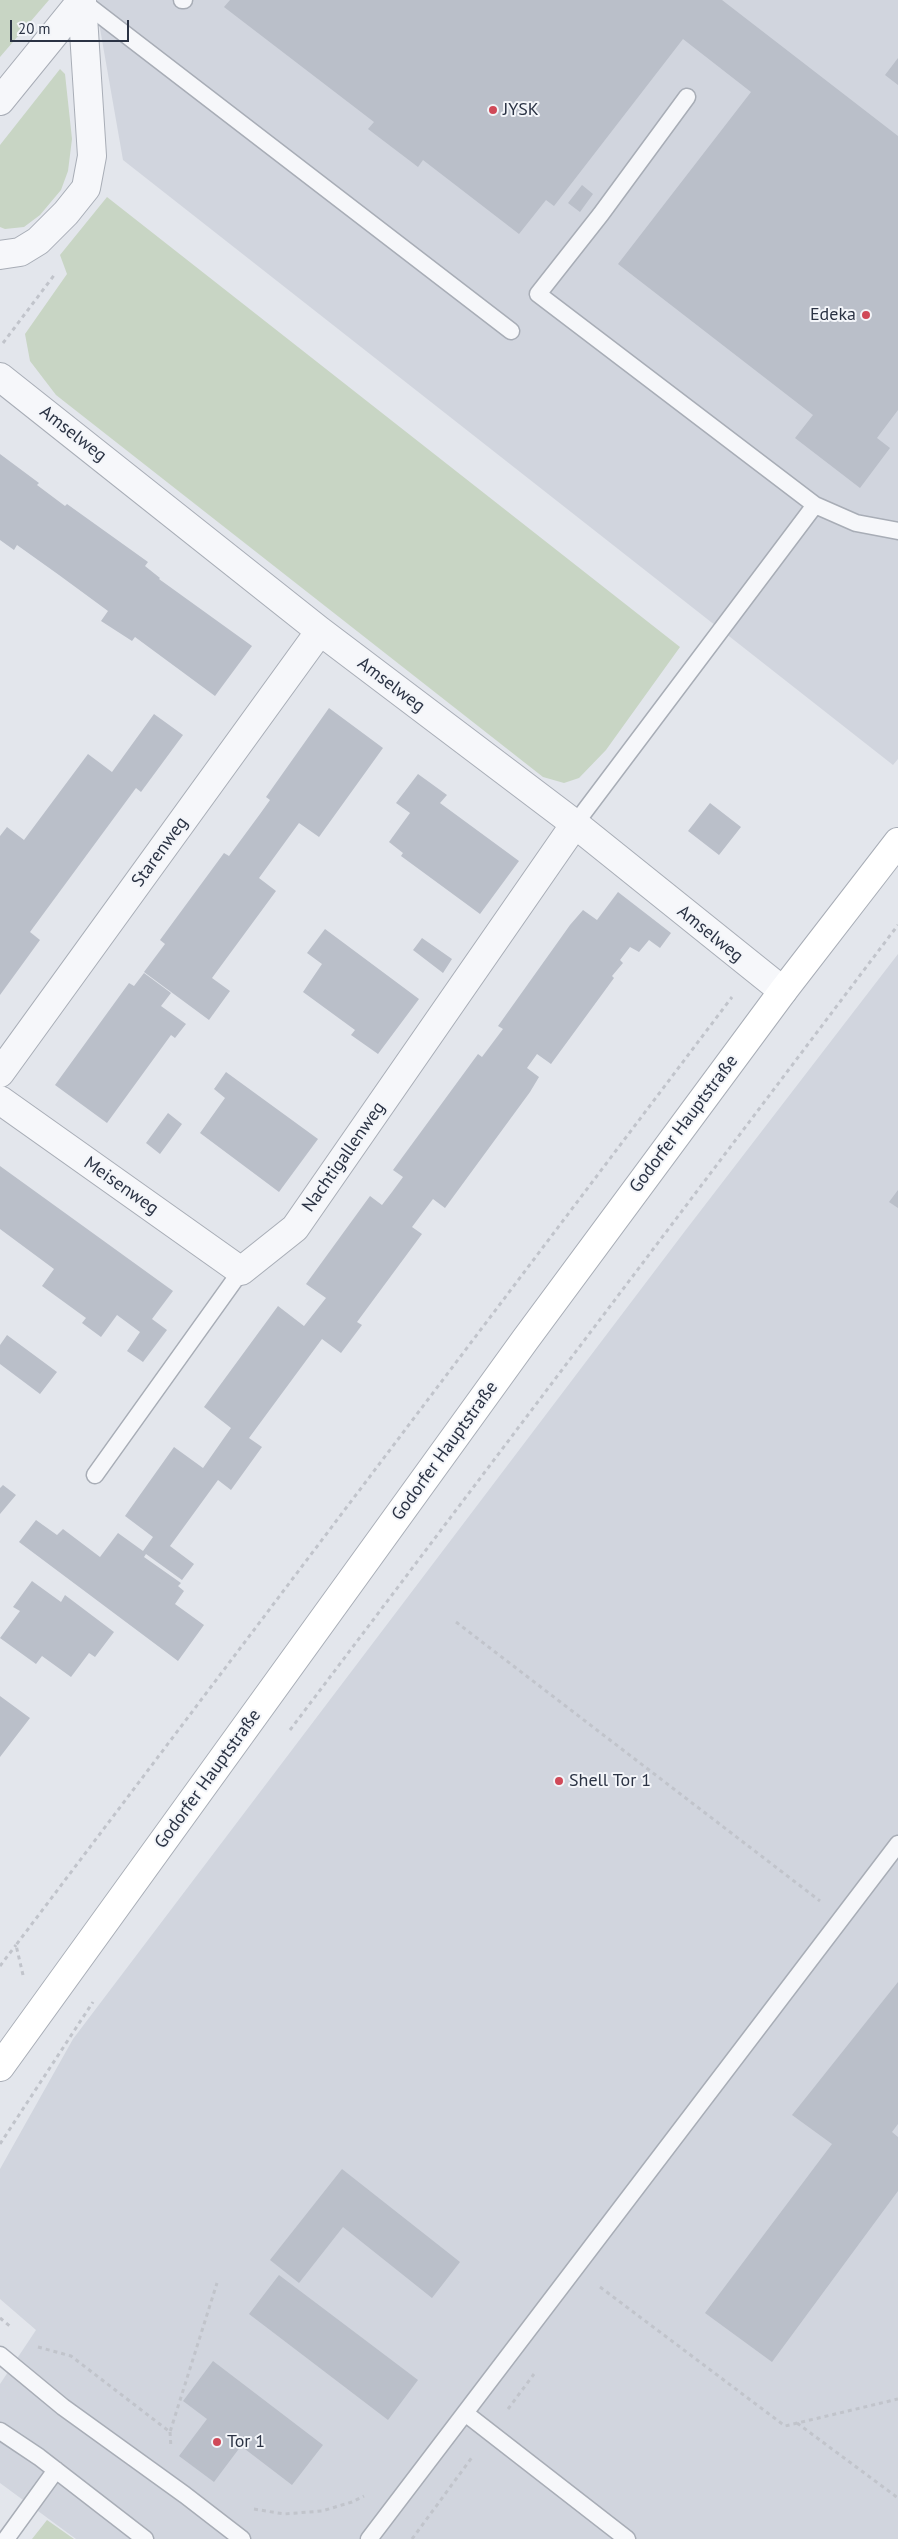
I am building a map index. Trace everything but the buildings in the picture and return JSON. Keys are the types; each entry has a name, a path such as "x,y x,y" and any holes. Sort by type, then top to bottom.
{"main road":[{"name":"Godorfer Hauptstraße","path":"0,2067 525,1340 783,991 898,842"}],"street":[{"path":"0,101 82,0"},
{"path":"0,255 20,252 38,241 66,213 86,188 92,156 82,0"},
{"name":"Amselweg","path":"0,377 320,631 575,824 783,991"},
{"name":"Starenweg","path":"0,1074 320,631"},
{"name":"Nachtigallenweg","path":"241,1271 295,1228 575,824"},
{"name":"Meisenweg","path":"0,1100 241,1271"}],"lane":[{"path":"82,0 510,331"},
{"path":"688,97 601,214 538,294 815,505 856,523 898,531"},
{"path":"575,824 815,505"},
{"name":"Nachtigallenweg","path":"95,1475 241,1271"},
{"path":"369,2539 898,1844"},
{"path":"0,2356 63,2407 185,2495 242,2539"},
{"path":"465,2413 627,2539"},
{"path":"0,2431 56,2470 145,2539"},
{"path":"6,2539 56,2470"}],"path":[{"path":"0,348 56,272 38,241"},
{"path":"285,1735 898,925"},
{"path":"0,1966 754,968"},
{"path":"456,1622 796,1882"},
{"path":"16,1945 33,2021"},
{"path":"0,2144 95,1999"},
{"path":"34,2346 71,2356 170,2432 216,2283"},
{"path":"600,2287 785,2426 898,2399"},
{"path":"0,2318 16,2331"},
{"path":"796,2423 898,2498"},
{"path":"252,2509 284,2514 322,2510 352,2502 366,2494"}],"shaded area":[{"path":"95,0 898,0 898,759 893,765 123,160"},
{"path":"898,954 898,2539 76,2539 0,2483 0,2384 36,2330 0,2299 0,2169 73,2039 685,1231"}],"green space":[{"path":"0,0 49,0 0,57"},
{"path":"60,69 65,74 72,139 68,171 61,190 40,215 24,227 5,229 0,227 0,145"},
{"path":"107,197 680,647 606,750 579,778 564,783 543,777 56,395 30,361 25,334 67,274 60,255"},
{"path":"47,2520 74,2539 32,2539"}],"place":[{"name":"JYSK","path":"493,110"},
{"name":"Edeka","path":"866,315"},
{"name":"Shell Tor 1","path":"559,1781"},
{"name":"Tor 1","path":"217,2442"}]}
